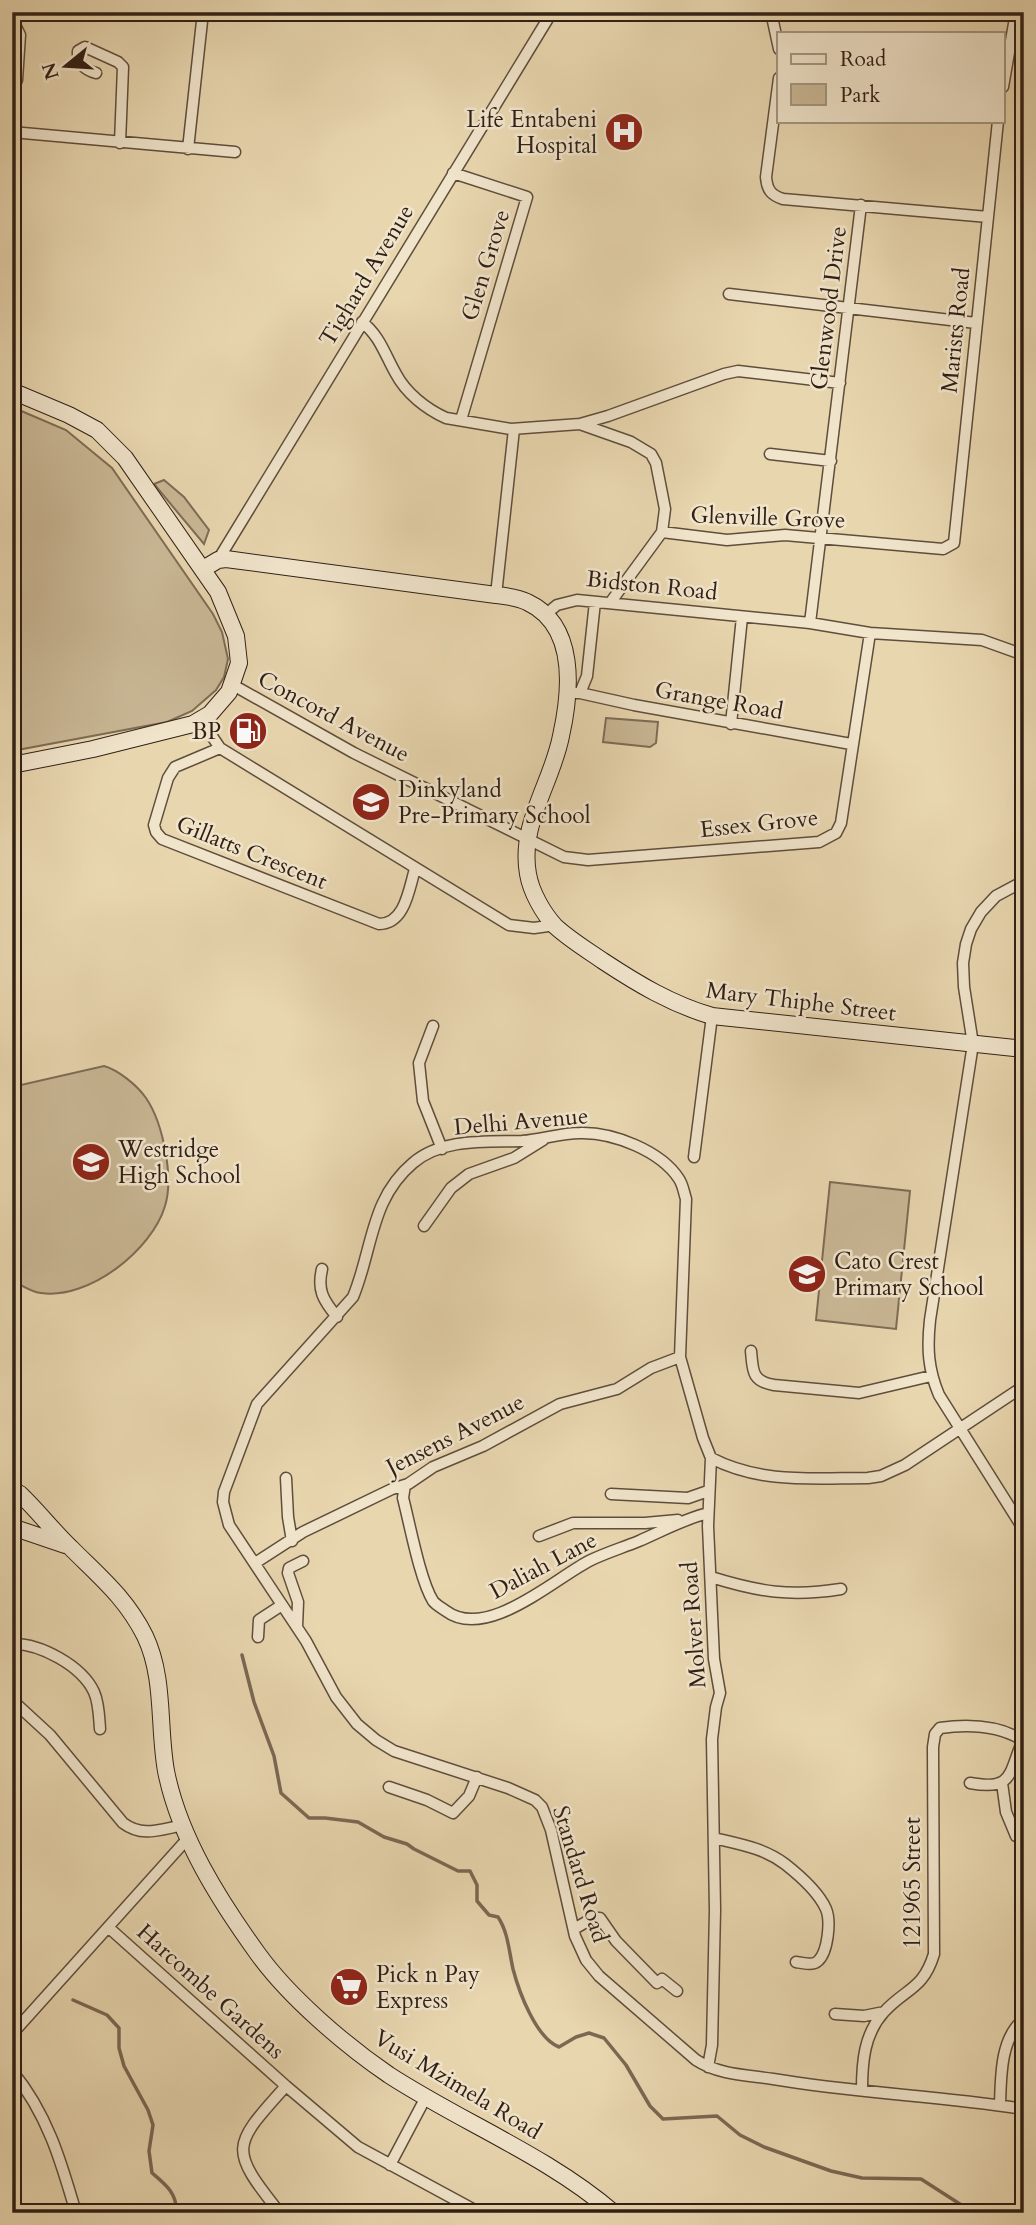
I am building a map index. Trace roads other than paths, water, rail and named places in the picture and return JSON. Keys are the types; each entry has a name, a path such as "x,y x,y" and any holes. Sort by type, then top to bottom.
{"main road":[{"path":"12,391 69,415 97,430 113,444 218,592 236,636 239,663 233,685 219,705 201,720 178,729 12,765"},
{"path":"203,569 218,560 519,598 545,615"},
{"name":"Mary Thiphe Street","path":"545,615 558,630 564,644 574,692 531,821 528,840 528,873 542,909 555,925 590,953 656,994 687,1009 712,1016 1024,1049"},
{"name":"Vusi Mzimela Road","path":"15,1489 119,1594 145,1637 158,1677 167,1774 186,1831 211,1882 238,1926 271,1970 344,2040 389,2074 574,2180 614,2213"},
{"name":"Vusi Mzimela Road","path":"15,1529 42,1535 70,1547"}],"street":[{"path":"188,149 203,12"},
{"name":"Tighard Avenue","path":"218,560 552,12"},
{"path":"771,12 777,40"},
{"path":"1004,81 1016,12"},
{"path":"12,19 20,35 17,80"},
{"path":"96,73 87,71 79,60 78,51 82,48 118,62 123,68 120,143"},
{"name":"Glenwood Drive","path":"777,93 766,177 767,187 773,195 783,199 861,205 810,623"},
{"name":"Marists Road","path":"954,543 998,122"},
{"path":"12,132 235,152"},
{"name":"Glen Grove","path":"453,173 527,197 460,420"},
{"path":"861,205 988,217"},
{"path":"729,294 976,323"},
{"path":"362,322 376,335 396,375 411,393 436,414 514,429 580,424 724,373 744,371 840,383"},
{"path":"580,424 631,442 651,454 660,476 665,519 662,532 610,603"},
{"path":"496,595 514,429"},
{"path":"770,454 831,461"},
{"name":"Glenville Grove","path":"662,532 727,540 785,535 821,537 943,549 954,543"},
{"name":"Bidston Road","path":"545,615 557,605 568,601 610,603 810,623 870,633 982,640 1024,655"},
{"path":"574,692 587,676 595,602"},
{"path":"731,724 742,617"},
{"name":"Essex Grove","path":"528,840 564,857 588,860 818,842 829,838 840,827 870,633"},
{"name":"Concord Avenue","path":"233,685 354,753 528,840"},
{"name":"Grange Road","path":"574,692 731,724 851,744"},
{"path":"201,720 220,748 509,925 534,928 555,925"},
{"name":"Gillatts Crescent","path":"220,748 181,763 171,772 154,825 162,839 379,924 390,922 400,913 415,869"},
{"path":"1024,881 996,896 981,912 966,944 962,964 973,1044 927,1353 931,1376 939,1395 1024,1530"},
{"path":"694,1157 712,1016"},
{"path":"433,1026 419,1063 423,1101 442,1149"},
{"name":"Delhi Avenue","path":"223,1502 226,1482 257,1404 353,1297 385,1195 415,1161 458,1144 489,1140 545,1139 580,1133 605,1136 648,1152 665,1164 681,1184"},
{"path":"424,1227 451,1188 469,1174 514,1158 545,1139"},
{"name":"Molver Road","path":"681,1184 687,1215 681,1289 680,1357 711,1458 708,1513 714,1659 720,1693 712,1739 715,1910 712,2045 708,2067"},
{"path":"322,1269 319,1290 337,1317"},
{"path":"751,1351 755,1376 760,1382 774,1385 859,1393 931,1376"},
{"name":"Jensens Avenue","path":"255,1563 303,1532 405,1485 433,1467 483,1446 560,1404 617,1389 651,1368 680,1357"},
{"path":"711,1458 743,1472 766,1477 869,1478 892,1472 1024,1386"},
{"path":"286,1478 292,1541"},
{"name":"Daliah Lane","path":"405,1485 403,1498 424,1578 434,1603 456,1619 467,1620 495,1615 520,1604 591,1560 667,1529 684,1519 708,1513"},
{"path":"611,1494 688,1498 708,1491"},
{"name":"Standard Road","path":"223,1502 229,1525 297,1627 346,1711 376,1740 408,1756 526,1795 542,1807 549,1821 582,1953 599,1976 680,2048 708,2067 730,2073 802,2084 1024,2109"},
{"path":"539,1536 573,1523 645,1523 684,1519"},
{"path":"297,1627 298,1602 288,1573 289,1568 303,1561"},
{"path":"711,1577 790,1594 841,1589"},
{"path":"258,1637 258,1620 282,1605"},
{"path":"12,1644 33,1647 76,1670 86,1679 95,1695 100,1729"},
{"path":"12,1700 50,1735 123,1823 142,1832 186,1831"},
{"name":"121965 Street","path":"862,2090 862,2062 866,2043 884,2012 924,1979 934,1954 935,1734 940,1728 981,1726 1003,1730 1023,1741"},
{"path":"970,1783 986,1786 1002,1783 1009,1776 1023,1741"},
{"path":"389,1787 427,1800 453,1813 469,1796 477,1777"},
{"path":"1002,1783 1006,1812 1016,1836"},
{"path":"12,2034 108,1927 186,1831"},
{"path":"714,1838 756,1848 772,1855 786,1865 821,1901 827,1914 825,1949 817,1962 796,1962"},
{"path":"574,1929 595,1917 600,1918 616,1941 657,1983 662,1979 677,1992"},
{"name":"Harcombe Gardens","path":"108,1927 358,2147 480,2213"},
{"path":"835,2014 864,2016 884,2012"},
{"path":"1000,2105 1000,2077 1007,2043 1024,2019"},
{"path":"12,2071 47,2124 76,2213"},
{"name":"Harcombe Gardens","path":"280,2213 248,2170 243,2144 251,2124 286,2086"},
{"path":"390,2165 426,2096"}],"waterway":[{"path":"242,1655 254,1702 274,1756 281,1793 309,1818 358,1822 458,1871 470,1871 477,1885 477,1901 489,1915 498,1917 504,1929 524,2001 536,2024 551,2042 559,2047 589,2033 604,2038 626,2065 650,2106 663,2119 717,2116 740,2135 764,2147 831,2171 862,2178 921,2179 970,2213"},
{"path":"73,2000 107,2015 119,2028 119,2048 124,2066 148,2110 153,2125 149,2151 152,2173 173,2195 176,2213"}],"place":[{"name":"Life Entabeni Hospital","path":"624,132"},
{"name":"BP","path":"248,731"},
{"name":"Dinkyland Pre-Primary School","path":"371,802"},
{"name":"Westridge High School","path":"91,1162"},
{"name":"Cato Crest Primary School","path":"807,1274"},
{"name":"Pick n Pay Express","path":"349,1987"}]}
